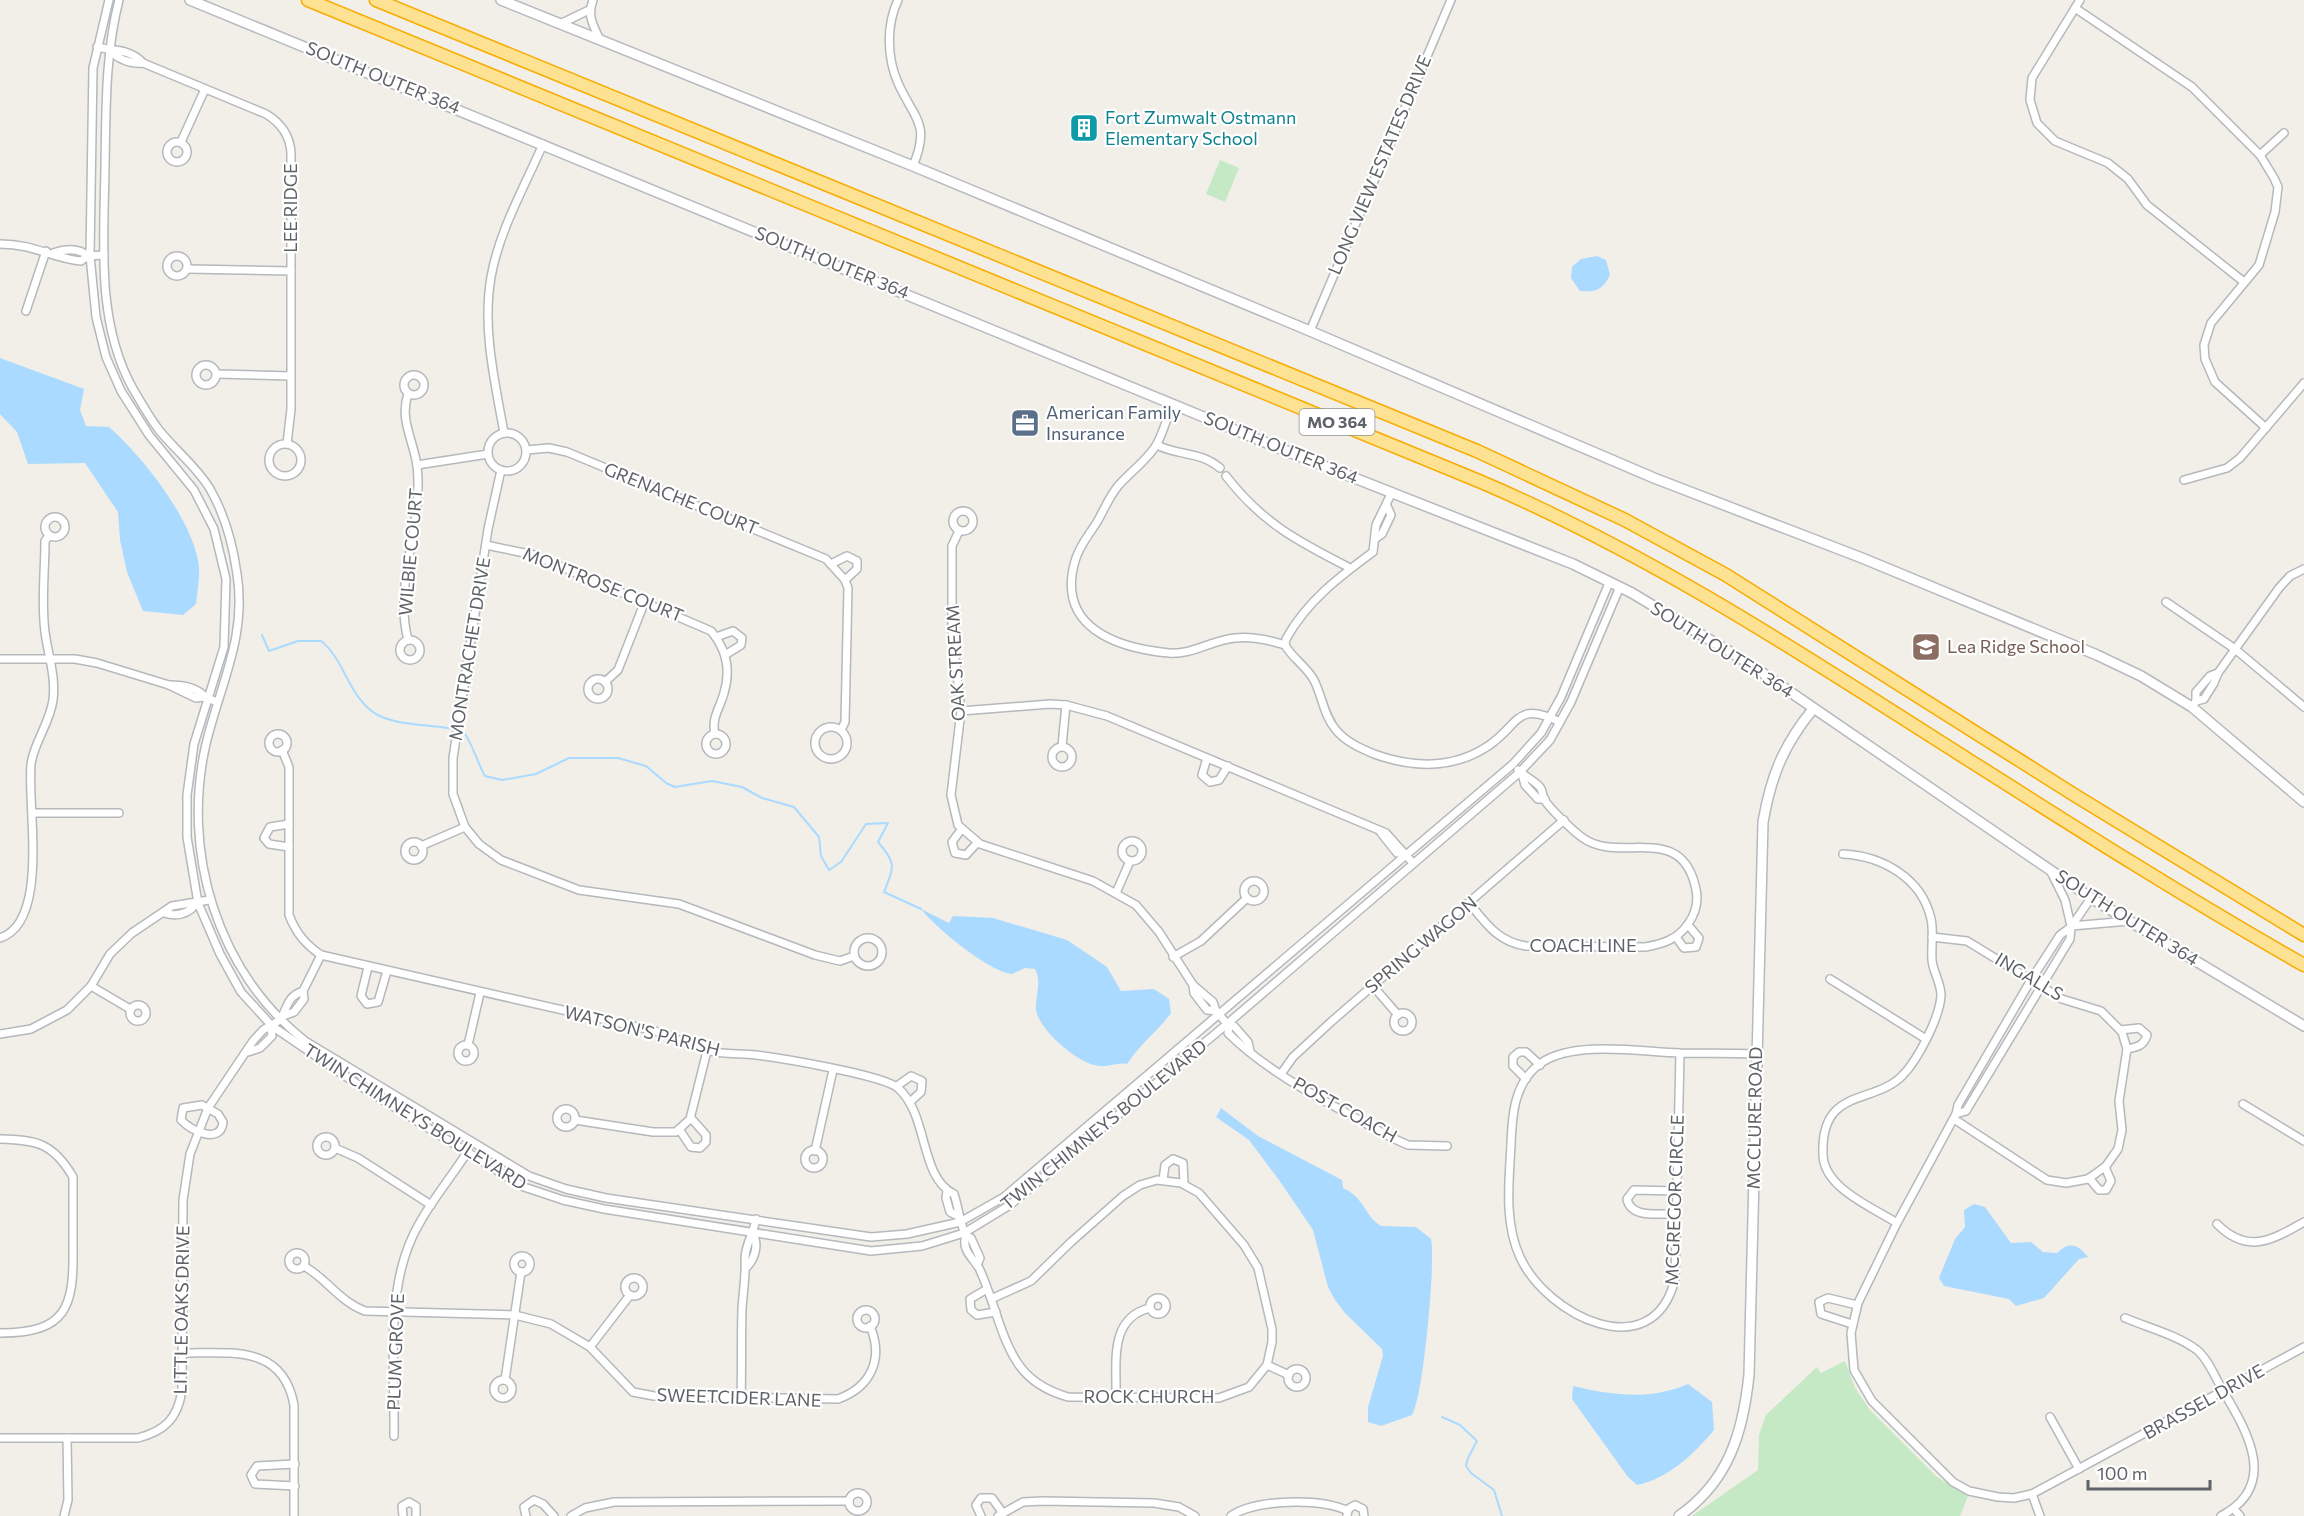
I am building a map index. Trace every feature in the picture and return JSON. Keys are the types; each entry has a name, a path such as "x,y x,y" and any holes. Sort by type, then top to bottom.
{"highway":[{"name":"MO 364","path":"308,0 1459,472 1560,517 1649,562 1759,625 2039,805 2304,965"},
{"name":"MO 364","path":"376,0 1477,451 1583,500 1676,547 1767,600 2086,802 2304,935"}],"street":[{"name":"TWIN CHIMNEYS BOULEVARD","path":"108,0 93,68 89,256 96,317 106,357 121,391 149,435 194,490 214,529 226,579 227,608 224,647 206,697 194,744 187,795 187,837 197,904 241,992 272,1027 360,1086 524,1187 563,1200 871,1251 922,1246 965,1235 1010,1205 1228,1025 1413,863 1521,773 1550,740 1571,702 1619,589"},
{"name":"SOUTH OUTER 364","path":"190,0 1172,404 1573,564 1619,589 1632,593 1745,661 2091,898 2304,1026"},
{"path":"501,0 913,166 1310,331 1654,478 1862,558 2097,655 2194,704 2304,802"},
{"path":"593,0 589,10 591,21 600,40"},
{"path":"898,0 893,10 890,48 898,83 921,126 918,154 913,166"},
{"name":"LONG VIEW ESTATES DRIVE","path":"1310,331 1451,0"},
{"path":"2080,0 2032,78 2030,100 2037,123 2055,141 2084,151 2121,174 2147,205 2244,282"},
{"name":"TWIN CHIMNEYS BOULEVARD","path":"120,1 109,50 104,255 108,316 117,353 131,386 158,428 210,489 228,533 238,577 236,649 206,746 199,796 199,836 209,900 230,949 258,995 305,1041 529,1176 566,1189 871,1237 907,1234 959,1219 1004,1197 1404,854 1513,764 1541,733 1561,697 1609,583"},
{"path":"2075,8 2193,87 2268,164 2278,187 2275,212 2259,265 2211,323 2204,345 2205,359 2215,382 2266,428"},
{"path":"560,24 589,10"},
{"name":"LEE RIDGE","path":"97,47 109,50 116,57 134,64 143,63 266,114 281,125 288,137 291,153 291,427 287,444"},
{"path":"181,142 205,88"},
{"path":"2260,155 2284,133"},
{"path":"504,433 489,338 489,292 500,245 543,144"},
{"path":"0,244 23,244 49,252 82,250 89,256 104,255"},
{"path":"26,311 49,252"},
{"path":"187,269 291,272"},
{"path":"217,374 291,376"},
{"path":"2184,480 2227,468 2240,458 2303,386"},
{"name":"WILBIE COURT","path":"408,394 404,414 417,465 416,520 403,611 408,639"},
{"path":"1172,404 1157,445 1110,497 1075,559 1071,589 1081,616 1096,633 1112,642 1138,649 1188,652 1234,638 1252,638 1284,645 1314,681 1328,717 1341,736 1350,743 1398,763 1421,766 1466,757 1488,746 1524,714 1537,712 1560,722"},
{"path":"504,433 520,438 526,450 520,466 511,470 501,470 493,465 488,454 492,440 504,433"},
{"name":"LEE RIDGE","path":"287,444 297,449 301,459 298,469 285,476 272,469 270,459 277,447 287,444"},
{"path":"1157,445 1169,451 1197,454 1209,459 1220,468"},
{"name":"GRENACHE COURT","path":"526,450 549,448 567,452 820,555 845,580"},
{"name":"WILBIE COURT","path":"417,465 488,454"},
{"name":"MONTRACHET DRIVE","path":"501,470 486,545 457,736 453,794 465,827 479,844 501,860 579,890 679,904 815,955 840,960 854,956"},
{"path":"1226,476 1242,497 1275,526 1299,542 1350,568"},
{"path":"1284,645 1293,627 1307,608 1350,568 1373,552 1376,525 1392,492"},
{"path":"1375,539 1388,523 1391,515 1387,506"},
{"name":"OAK STREAM","path":"959,531 952,546 952,629 961,711 951,795 953,813 961,830 951,846 955,854 966,855 977,843"},
{"path":"0,938 8,936 20,926 28,906 32,764 53,701 52,659 45,633 44,603 45,541 49,536"},
{"name":"MONTROSE COURT","path":"486,545 534,555 702,626 716,637 734,631 742,638 741,645 725,655"},
{"path":"831,564 846,556 857,561 857,569 845,580 848,588 845,722 841,730"},
{"path":"2194,704 2196,692 2210,676 2218,673 2280,588 2290,576 2304,569"},
{"path":"605,682 618,670 645,601"},
{"path":"2166,602 2235,649 2304,707"},
{"path":"715,734 713,726 724,693 728,666 716,637"},
{"path":"0,659 52,659 97,663 169,685 179,685 200,691 206,697 218,702"},
{"path":"1062,746 1066,705"},
{"path":"961,711 1066,705 1107,716 1369,825 1381,833 1386,833 1413,863"},
{"name":"MCCLURE ROAD","path":"1679,1516 1722,1472 1740,1434 1746,1404 1749,1375 1763,822 1769,785 1785,748 1813,709"},
{"path":"831,726 841,730 847,738 843,753 828,759 819,754 814,744 817,734 831,726"},
{"name":"WATSON'S PARISH","path":"282,750 289,767 289,915 294,929 321,955 655,1031 707,1051 758,1055 897,1086 911,1076 918,1077 922,1081 921,1092 910,1102"},
{"path":"1207,758 1202,775 1210,782 1219,780 1228,766"},
{"path":"1513,764 1521,773"},
{"name":"COACH LINE","path":"1470,904 1497,936 1507,942 1526,946 1645,947 1664,943 1676,937 1688,925 1697,905 1696,888 1689,868 1674,854 1654,846 1604,846 1584,839 1545,799 1538,799 1525,785 1521,773"},
{"path":"32,813 118,813"},
{"name":"SPRING WAGON","path":"1281,1074 1293,1057 1564,820"},
{"path":"288,824 270,827 264,838 269,844 288,847"},
{"path":"421,846 465,827"},
{"path":"961,830 977,843 1093,881 1141,909 1159,932 1193,985 1194,993 1208,1010 1218,1013 1228,1025"},
{"path":"1843,854 1865,855 1892,868 1906,878 1922,896 1928,908 1932,937 1932,962 1941,993 1938,1012 1926,1039 1902,1076 1846,1102 1832,1116 1824,1136 1822,1157 1830,1176 1840,1186 1897,1223"},
{"path":"1116,893 1130,861"},
{"path":"2050,870 2065,900 2071,926 2129,921"},
{"path":"1173,957 1201,941 1247,898"},
{"name":"BRASSEL DRIVE","path":"2091,898 2071,926 2060,935 2031,980 1958,1105 1955,1117 1897,1223 1857,1305 1852,1324 1854,1370 1867,1393 1949,1479 1969,1491 2014,1498 2032,1494 2079,1470 2304,1347"},
{"path":"0,1034 24,1031 45,1024 68,1010 91,986 110,954 132,933 172,906 188,902 197,904 209,900"},
{"path":"1676,937 1684,948 1696,947 1700,938 1688,925"},
{"name":"BRASSEL DRIVE","path":"1955,1117 1966,1111 2070,939 2071,926"},
{"name":"INGALLS","path":"1932,937 1966,941 2062,999 2101,1011 2120,1030 2127,1049 2120,1101 2122,1130 2118,1149 2105,1167 2089,1178 2066,1183 2047,1180 1955,1117"},
{"name":"MONTRACHET DRIVE","path":"865,938 874,939 881,945 883,955 873,966 860,964 854,956 857,943 865,938"},
{"name":"LITTLE OAKS DRIVE","path":"0,1438 138,1438 156,1433 168,1425 180,1407 183,1353 183,1200 190,1154 208,1108 223,1083 263,1030 272,1027 281,1018 285,1004 295,994 303,991 321,955"},
{"path":"368,967 361,996 367,1004 378,1002 387,971"},
{"path":"1830,979 1926,1039"},
{"path":"91,986 130,1009"},
{"path":"1373,986 1398,1015"},
{"path":"468,1045 480,993"},
{"name":"POST COACH","path":"1228,1025 1234,1026 1248,1042 1250,1051 1281,1074 1399,1141 1408,1145 1447,1146"},
{"name":"INGALLS","path":"2120,1030 2139,1029 2146,1035 2145,1041 2139,1047 2127,1049"},
{"name":"MCGREGOR CIRCLE","path":"1680,1053 1676,1279 1672,1294 1654,1317 1626,1327 1611,1327 1565,1310 1544,1293 1528,1274 1519,1255 1511,1229 1509,1196 1512,1113 1526,1079 1540,1065 1557,1056 1585,1050 1757,1054"},
{"path":"575,1120 652,1132 664,1133 679,1129 691,1118 707,1051"},
{"path":"1526,1079 1513,1066 1513,1057 1519,1052 1526,1052 1540,1065"},
{"path":"815,1151 833,1070"},
{"path":"897,1086 915,1109 931,1167 947,1191 954,1194 965,1235"},
{"path":"2242,1104 2304,1141"},
{"path":"186,1106 208,1108 218,1114 223,1122 221,1130 209,1135 198,1130 186,1126 181,1120 180,1112 186,1106"},
{"path":"679,1129 692,1147 700,1148 706,1142 706,1135 691,1118"},
{"path":"0,1139 30,1140 45,1146 61,1158 73,1177 74,1275 71,1296 55,1320 44,1328 20,1333 0,1333"},
{"name":"PLUM GROVE","path":"394,1436 396,1312 399,1283 406,1252 431,1205 473,1143"},
{"path":"334,1148 358,1158 431,1205"},
{"path":"1163,1180 1165,1165 1173,1159 1183,1163 1184,1184"},
{"name":"INGALLS","path":"2089,1178 2099,1190 2106,1190 2111,1181 2105,1167"},
{"path":"991,1299 1032,1281 1071,1242 1136,1187 1163,1180 1184,1184 1210,1203 1254,1258 1272,1329 1267,1365 1289,1375"},
{"path":"1676,1214 1634,1212 1628,1207 1627,1199 1634,1190 1677,1191"},
{"path":"741,1398 742,1308 747,1268 753,1260 757,1242 754,1233 756,1220"},
{"path":"2217,1224 2229,1236 2255,1243 2275,1238 2304,1222"},
{"name":"ROCK CHURCH","path":"965,1235 971,1238 980,1258 977,1265 1016,1361 1031,1379 1051,1392 1068,1397 1220,1398 1249,1387 1267,1365"},
{"name":"SWEETCIDER LANE","path":"304,1266 323,1278 346,1303 365,1311 515,1315 551,1324 590,1347 623,1385 638,1394 833,1400 849,1395 863,1384 872,1371 877,1347 870,1326"},
{"path":"505,1380 521,1272"},
{"path":"987,1289 970,1299 971,1310 977,1315 996,1312"},
{"path":"590,1347 630,1295"},
{"path":"1852,1324 1821,1314 1819,1302 1828,1298 1857,1305"},
{"path":"1116,1398 1120,1331 1129,1317 1150,1308"},
{"path":"2125,1318 2186,1343 2200,1353 2246,1432 2254,1455 2255,1473 2249,1491 2234,1509 2221,1516"},
{"path":"183,1353 249,1354 274,1366 281,1373 292,1393 294,1406 294,1516"},
{"path":"2050,1417 2079,1470"},
{"path":"64,1516 68,1500 67,1438"},
{"path":"295,1464 257,1466 250,1475 255,1484 260,1486 295,1486"},
{"path":"2032,1494 2040,1516"},
{"path":"981,1516 975,1505 981,1498 992,1498 1000,1514 1023,1502 1154,1503 1179,1508 1195,1516"},
{"path":"526,1516 525,1508 534,1500 543,1504 554,1516"},
{"path":"571,1516 585,1508 614,1502 849,1501"},
{"path":"403,1516 402,1506 409,1502 417,1508 416,1516"},
{"path":"1231,1516 1241,1509 1294,1502 1333,1504 1348,1513 1352,1506 1358,1506 1362,1509 1364,1516"},
{"path":"2234,1509 2240,1516"}],"green space":[{"path":"1220,160 1239,168 1225,202 1206,194"},
{"path":"1845,1361 1855,1388 1870,1410 1937,1477 1968,1496 1960,1516 1692,1516 1758,1470 1759,1435 1766,1415 1817,1367 1821,1373"}],"water":[{"path":"1597,256 1606,260 1610,275 1598,289 1580,291 1571,278 1572,267 1581,259"},
{"path":"0,358 84,389 80,410 86,426 109,427 137,455 165,491 188,530 199,567 196,604 183,615 143,611 127,572 120,540 118,512 85,463 28,464 17,432 0,414"},
{"path":"921,909 949,923 953,916 993,918 1067,940 1107,967 1121,991 1154,989 1169,999 1171,1013 1127,1064 1103,1066 1091,1064 1071,1053 1044,1027 1036,1010 1038,979 1035,969 1025,968 1012,974 990,965 950,937"},
{"path":"1221,1108 1258,1136 1342,1180 1343,1188 1356,1196 1381,1226 1416,1227 1431,1239 1432,1274 1428,1329 1420,1384 1412,1415 1381,1426 1368,1422 1368,1407 1383,1356 1382,1349 1335,1300 1328,1287 1313,1230 1249,1140 1216,1117"},
{"path":"1974,1204 1985,1207 2011,1243 2031,1242 2043,1252 2057,1253 2061,1249 2073,1246 2081,1249 2088,1257 2079,1259 2044,1298 2016,1306 2009,1299 1944,1286 1939,1278 1955,1239 1965,1227 1964,1210"},
{"path":"1688,1384 1712,1402 1714,1430 1680,1464 1659,1477 1637,1485 1628,1477 1572,1399 1573,1386 1630,1395 1659,1393"}],"waterway":[{"path":"262,635 269,651 298,641 321,641 336,658 359,699 367,707 376,714 393,721 462,731 485,776 502,780 536,774 569,758 618,758 646,766 666,783 675,787 712,781 742,787 762,798 794,807 819,837 821,856 829,870 841,862 866,824 888,823 878,842 888,855 892,866 884,892 921,909"},
{"path":"1442,1417 1460,1425 1477,1441 1466,1466 1471,1473 1494,1490 1502,1516"}],"place":[{"name":"Fort Zumwalt Ostmann Elementary School","path":"1084,128"},
{"name":"American Family Insurance","path":"1025,423"},
{"name":"Lea Ridge School","path":"1926,647"}]}
